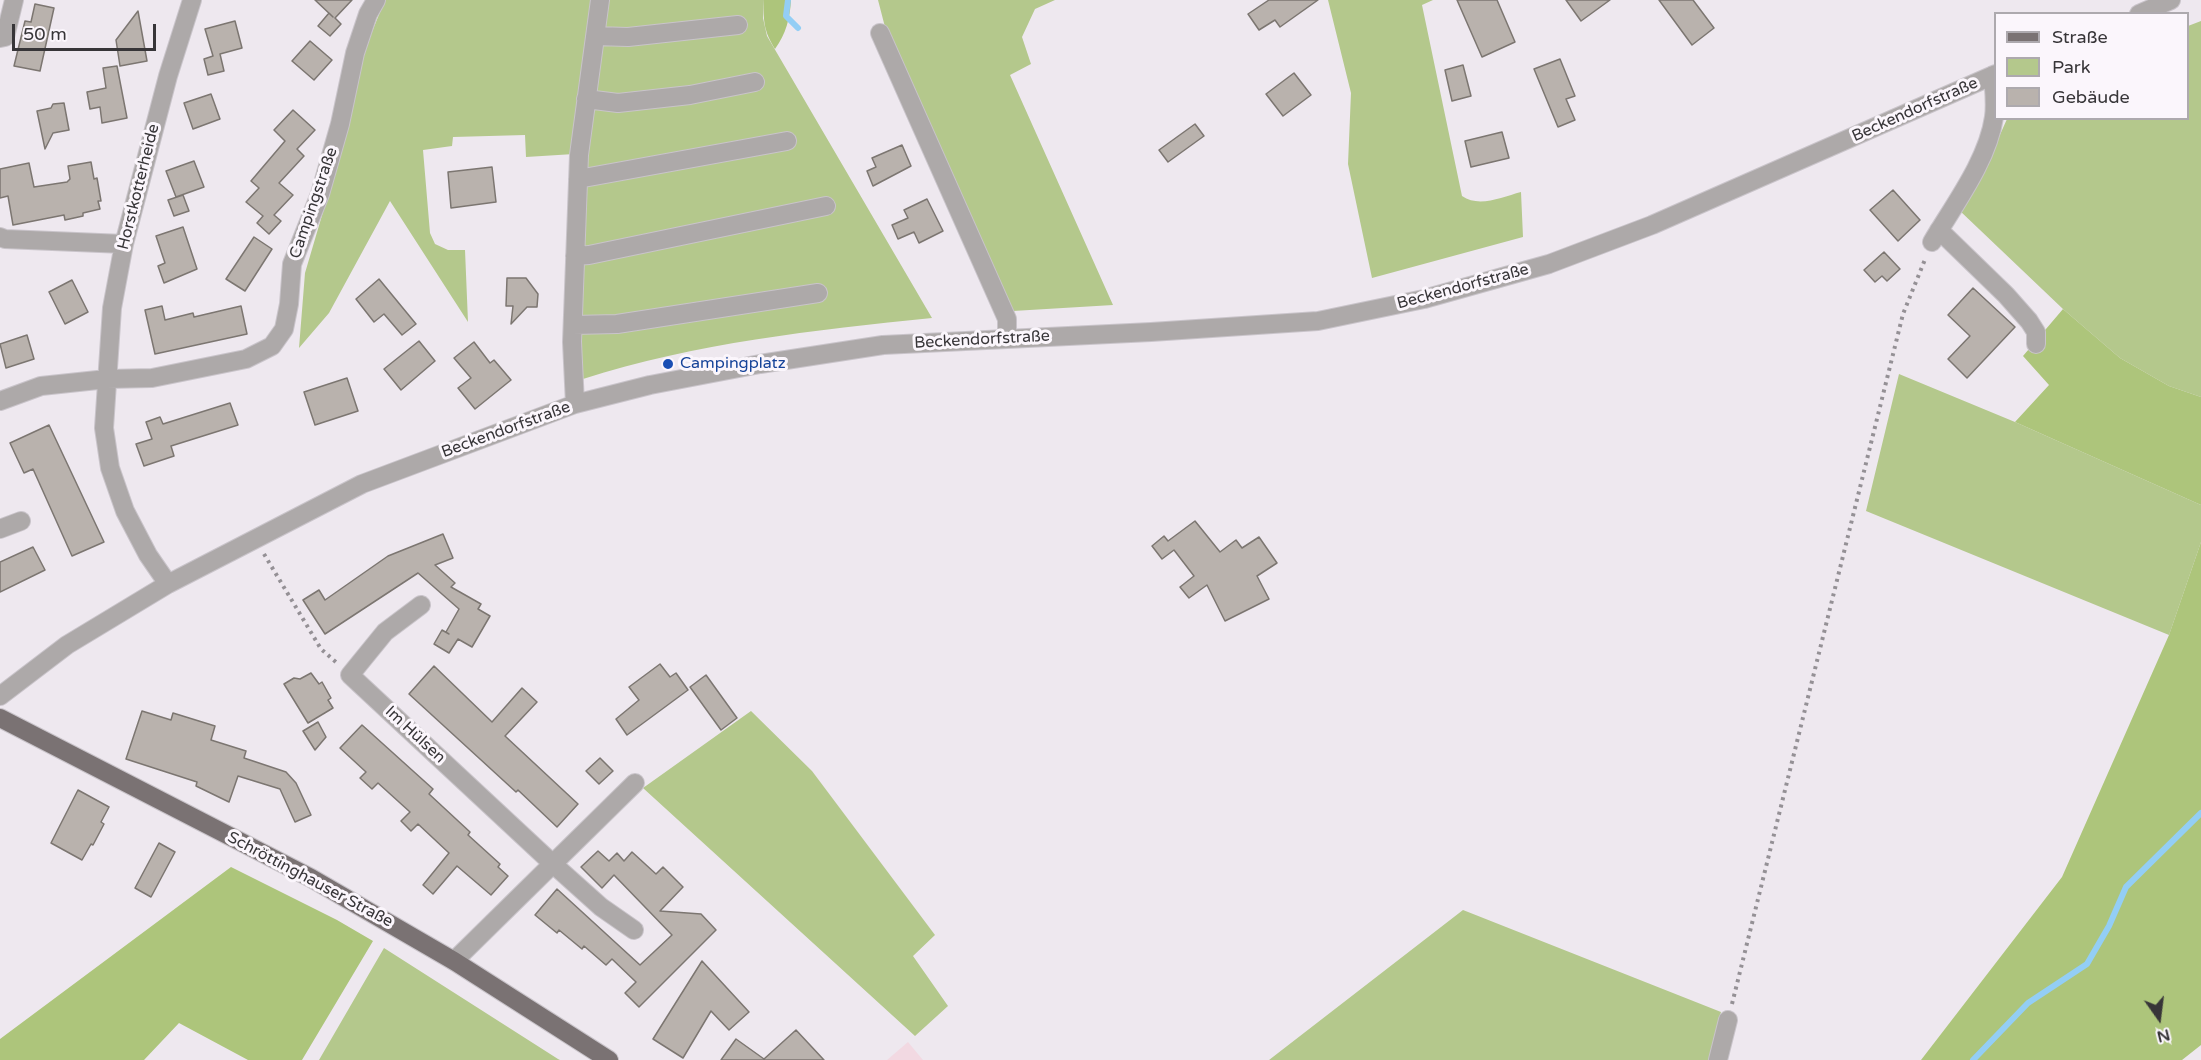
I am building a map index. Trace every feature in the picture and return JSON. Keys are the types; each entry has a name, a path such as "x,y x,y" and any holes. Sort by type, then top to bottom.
{"main road":[{"name":"Schröttinghauser Straße","path":"0,717 311,878 454,961 609,1060"}],"street":[{"name":"Horstkotterheide","path":"168,584 148,555 125,511 110,468 104,428 112,308 124,244 168,76 192,0"},
{"name":"Campingstraße","path":"107,378 152,378 246,359 272,346 276,341 286,321 292,264 320,194 340,124 355,53 368,14 376,0"},
{"path":"575,404 573,325 578,179 586,99 600,0"},
{"path":"2144,12 2171,0"},
{"path":"0,38 5,37 9,4"},
{"path":"595,36 628,37 738,25"},
{"path":"879,33 1007,319 1007,338"},
{"name":"Beckendorfstraße","path":"0,696 67,645 168,584 362,484 575,404 650,385 760,364 883,345 1318,321 1424,299 1549,264 1642,229 1994,75"},
{"path":"586,99 618,103 690,95 755,82"},
{"path":"1994,120 1982,158 1936,236 2029,321 2036,332 2036,344"},
{"path":"578,179 787,141"},
{"path":"575,256 826,206"},
{"path":"0,237 124,244"},
{"path":"573,325 617,324 818,293"},
{"path":"0,401 40,386 107,378"},
{"path":"0,529 21,521"},
{"path":"350,675 385,632 421,605"},
{"name":"Im Hülsen","path":"350,675 553,864 601,907 634,930"},
{"path":"454,961 635,783"},
{"path":"1718,1060 1728,1020"}],"path":[{"path":"1728,1020 1903,314 1936,236"},
{"path":"257,538 268,563 321,649 350,675"}],"shaded area":[{"path":"908,1042 923,1060 887,1060"}],"green space":[{"path":"385,0 594,0 574,154 526,157 525,135 453,137 452,146 423,150 430,233 435,244 448,250 465,250 468,322 390,201 329,313 299,348 305,273 328,195 362,56"},
{"path":"605,0 764,0 763,18 767,36 932,318 800,333 712,347 668,356 583,379 576,350 583,155"},
{"path":"764,0 791,0 787,26 775,49 765,26"},
{"path":"878,0 1055,0 1035,9 1022,37 1031,64 1010,75 1113,305 1013,311 885,27"},
{"path":"1328,0 1433,0 1422,5 1462,196 1483,201 1521,192 1523,237 1372,278 1348,164 1351,93"},
{"path":"2201,21 2201,397 2169,386 2120,358 2063,309 1959,210 1986,166 2007,120 2189,120 2189,26"},
{"path":"2063,309 2120,358 2169,386 2201,397 2201,505 2015,422 2049,385 2023,356"},
{"path":"1899,374 2015,422 2201,505 2201,542 2169,635 1866,511"},
{"path":"2201,542 2201,1045 2182,1060 1921,1060 2062,877 2169,635"},
{"path":"751,711 812,771 935,935 913,956 948,1006 915,1036 643,788"},
{"path":"231,867 337,920 373,941 302,1060 248,1060 179,1023 144,1060 0,1060 0,1039"},
{"path":"1463,910 1721,1012 1709,1060 1269,1060"},
{"path":"384,948 558,1059 560,1060 319,1060"}],"building":[{"path":"315,0 352,0 335,18 341,24 330,36 318,26 329,13"},
{"path":"1269,0 1318,0 1280,27 1275,20 1259,30 1248,14"},
{"path":"1457,0 1497,0 1515,42 1482,57"},
{"path":"1566,0 1610,0 1581,21"},
{"path":"1659,0 1693,0 1714,28 1692,45"},
{"path":"35,4 54,8 40,71 14,66 25,21 31,22"},
{"path":"138,11 147,61 120,66 116,40"},
{"path":"235,21 242,48 220,54 224,71 208,75 204,59 213,56 205,29"},
{"path":"310,41 332,60 314,80 292,61"},
{"path":"1560,59 1575,96 1566,99 1575,120 1558,127 1534,69"},
{"path":"1463,65 1471,96 1452,101 1445,70"},
{"path":"117,66 127,118 102,123 100,107 90,109 87,92 106,88 103,68"},
{"path":"1294,73 1311,95 1283,116 1266,94"},
{"path":"211,94 220,119 193,129 184,103"},
{"path":"64,103 69,130 53,133 45,149 37,111 51,108 53,104"},
{"path":"293,110 315,130 297,149 304,156 279,183 293,195 274,215 281,221 269,234 257,223 263,216 246,202 259,188 251,181 285,141 274,130"},
{"path":"1195,124 1204,136 1168,162 1159,150"},
{"path":"1502,132 1509,158 1471,167 1465,141"},
{"path":"902,145 911,166 873,186 867,171 876,167 872,158"},
{"path":"194,161 204,187 176,197 166,171"},
{"path":"91,162 94,179 97,178 100,209 65,220 64,215 13,225 8,196 0,198 0,169 29,163 34,187 67,182 70,179 68,166"},
{"path":"492,167 496,202 451,208 448,172"},
{"path":"1893,190 1920,220 1898,241 1870,210"},
{"path":"183,195 189,211 174,216 168,200"},
{"path":"927,199 943,231 919,243 914,232 898,239 892,225 908,218 904,210"},
{"path":"183,227 197,269 164,283 158,266 165,263 156,236"},
{"path":"254,237 272,249 245,291 226,279"},
{"path":"1884,252 1900,269 1887,281 1882,276 1875,282 1864,270"},
{"path":"507,278 526,278 538,294 537,307 527,307 511,324 513,306 506,306"},
{"path":"379,279 416,324 402,335 384,314 374,322 356,299"},
{"path":"72,280 88,312 65,324 49,292"},
{"path":"1973,288 2015,327 1967,378 1948,359 1970,336 1948,315"},
{"path":"162,306 165,320 193,313 194,317 241,306 247,334 155,354 145,310"},
{"path":"27,335 34,359 6,368 0,344"},
{"path":"419,341 435,361 401,390 384,369"},
{"path":"474,342 490,363 494,360 511,380 475,409 458,388 471,378 454,358"},
{"path":"347,378 358,411 315,425 304,392"},
{"path":"230,403 238,425 171,446 174,456 144,466 136,444 152,439 146,422 160,417 163,424"},
{"path":"49,425 104,542 72,556 33,469 24,473 10,443"},
{"path":"1195,521 1220,552 1236,540 1242,548 1259,537 1277,563 1257,576 1269,599 1225,621 1207,585 1189,598 1180,587 1194,576 1174,550 1162,559 1152,546 1164,536 1168,541"},
{"path":"443,534 453,558 435,565 455,583 451,587 481,604 478,609 490,616 472,647 458,639 449,653 434,644 442,630 449,634 446,632 459,609 418,573 325,634 303,600 319,590 325,600 388,556"},
{"path":"33,547 45,570 0,592 0,562"},
{"path":"660,664 670,677 676,673 688,690 627,735 616,719 639,700 629,687"},
{"path":"434,666 492,722 522,688 537,702 505,736 578,804 557,827 409,694"},
{"path":"311,673 319,684 322,682 331,698 328,700 333,708 308,723 284,684"},
{"path":"706,675 737,718 721,730 690,687"},
{"path":"142,711 171,720 173,713 215,726 211,740 246,751 244,758 286,772 296,783 311,815 295,822 280,789 238,776 229,802 196,786 197,782 126,759"},
{"path":"318,722 326,737 315,750 303,731"},
{"path":"362,725 433,789 429,794 470,832 468,835 500,864 498,867 508,876 491,895 457,866 433,894 423,885 449,853 418,824 411,831 401,821 410,812 378,783 372,789 360,778 366,772 340,748"},
{"path":"600,758 613,771 599,784 586,771"},
{"path":"78,790 109,807 101,822 104,824 82,860 51,843"},
{"path":"159,843 175,852 151,897 135,888"},
{"path":"598,851 609,861 617,853 624,861 632,852 656,874 663,867 683,887 660,911 701,914 716,930 639,1007 625,993 636,982 612,959 606,965 584,946 582,949 559,930 557,933 535,915 557,889 640,965 672,935 614,875 602,888 581,867"},
{"path":"702,961 749,1012 729,1030 711,1011 683,1058 653,1039"},
{"path":"796,1030 824,1060 721,1060 736,1039 764,1059"}],"waterway":[{"path":"788,0 786,16 798,28"},
{"path":"1973,1060 2028,1003 2087,964 2109,926 2126,887 2201,813"}],"place":[{"name":"Campingplatz","path":"668,364"}]}
